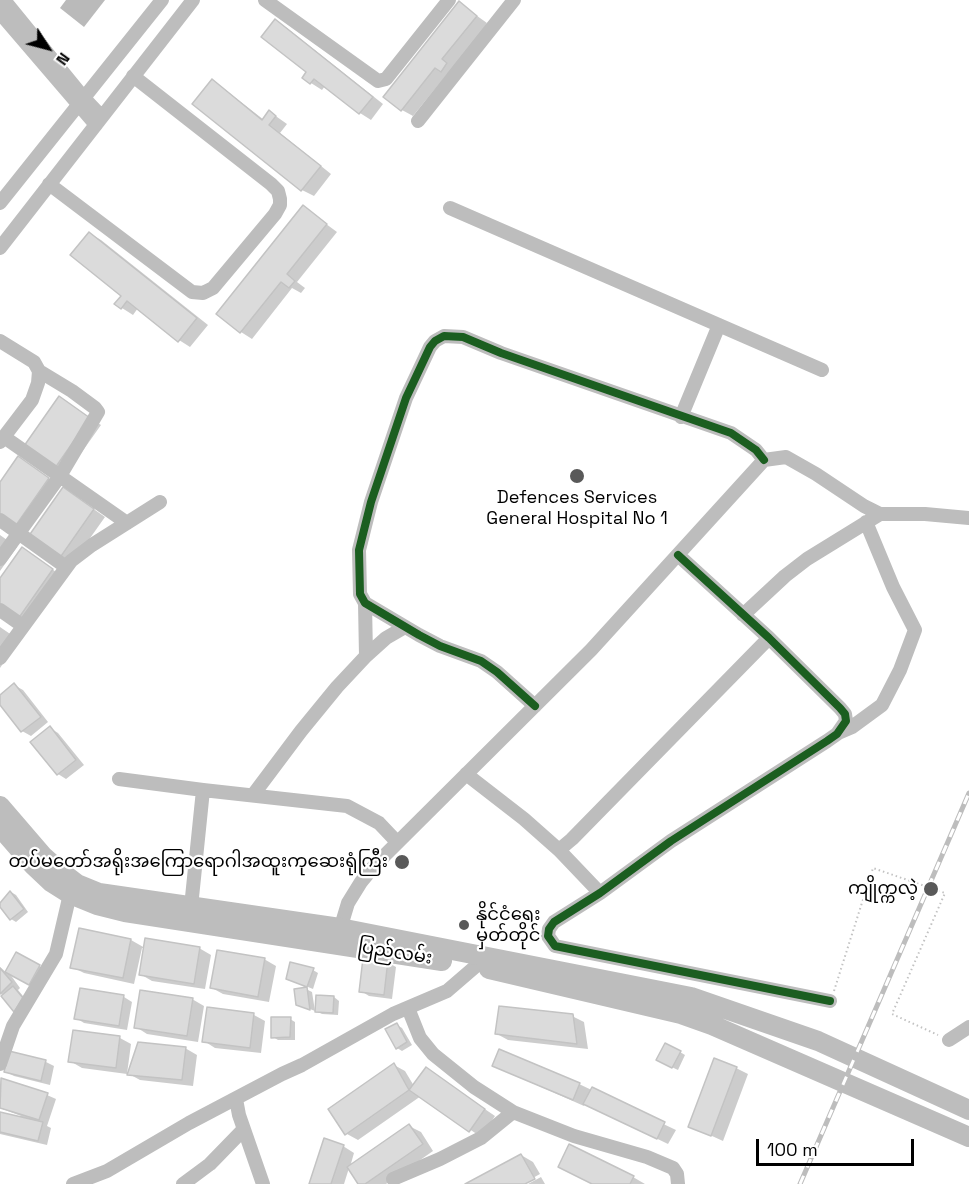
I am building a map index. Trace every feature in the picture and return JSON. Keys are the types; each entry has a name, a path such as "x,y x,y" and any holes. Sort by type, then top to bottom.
{"highway":[{"path":"0,806 43,855 77,884 99,893 191,907 338,936 691,997 818,1041 969,1110"},
{"name":"ပြည်လမ်း","path":"0,827 51,882 70,894 97,905 125,912 338,936"},
{"path":"477,960 681,1014 712,1025 969,1137"}],"street":[{"path":"4,0 80,101"},
{"path":"0,248 193,0"},
{"path":"265,0 378,81 386,79 449,0"},
{"path":"418,121 514,0"},
{"path":"0,203 160,2 178,19"},
{"path":"0,13 99,121"},
{"path":"50,184 192,292 203,293 213,288 275,214 280,205 280,199 278,191 271,184 133,76"},
{"path":"450,208 822,370"},
{"path":"681,417 719,325"},
{"path":"366,656 365,603 360,594 359,550 371,502 406,398 430,347 444,336 463,337 501,353 731,434 756,450 764,460"},
{"path":"0,341 34,362 39,370 72,391 98,412 60,476 0,559"},
{"path":"39,370 38,383 32,399 2,440 127,522"},
{"path":"338,936 348,903 361,882 397,842 597,642 764,460 786,458 880,514 925,514 969,519"},
{"path":"0,658 66,567 92,545 160,502"},
{"path":"743,615 807,559 880,514"},
{"path":"0,520 66,567"},
{"path":"830,1001 555,946 548,936 549,929 555,922 671,841 837,734 852,727 882,705 900,670 915,630 893,587 866,522"},
{"path":"678,555 769,638 845,714 846,721 837,734"},
{"path":"365,603 440,646 481,661 535,706"},
{"path":"0,610 23,626"},
{"path":"253,795 308,722 366,656 387,638 405,627"},
{"path":"559,850 769,638"},
{"path":"466,774 524,819 559,850 600,892"},
{"path":"119,779 347,806 379,823 397,842"},
{"path":"191,907 203,790"},
{"path":"0,1064 13,1026 56,954 70,894"},
{"path":"79,1183 107,1171 189,1123 302,1065 384,1019 447,991 477,960"},
{"path":"408,1008 420,1038 433,1054 474,1087 513,1112 574,1136 647,1156 673,1168 678,1184"},
{"path":"949,1040 969,1027"},
{"path":"236,1099 262,1184"},
{"path":"393,1179 440,1159 481,1137 513,1112"},
{"path":"183,1184 210,1164 244,1129"}],"path":[{"path":"830,1001 873,868 945,893 892,1014 949,1040"}],"shaded area":[{"path":"66,0 105,0 84,27 60,8"}],"building":[{"path":"459,1 477,16 442,59 447,63 441,72 435,68 401,111 383,97"},
{"path":"275,19 373,97 359,114 314,79 310,84 302,78 306,72 261,37"},
{"path":"212,79 262,120 269,110 276,116 269,125 321,166 301,191 192,104"},
{"path":"303,205 327,224 287,274 295,281 289,288 281,282 240,333 216,314"},
{"path":"89,232 197,318 178,342 127,301 121,309 114,304 121,296 70,255"},
{"path":"59,396 90,418 55,468 24,446"},
{"path":"18,456 49,478 14,528 0,519 0,482"},
{"path":"63,487 94,509 59,559 28,537"},
{"path":"22,547 53,569 18,619 0,607 0,578"},
{"path":"14,683 41,717 21,732 0,705 0,695"},
{"path":"50,726 76,760 57,775 30,742"},
{"path":"10,891 24,909 10,920 0,907 0,903"},
{"path":"79,928 131,939 123,978 70,968"},
{"path":"145,938 200,947 194,984 139,975"},
{"path":"217,950 265,958 258,997 210,988"},
{"path":"16,952 40,965 29,985 5,972"},
{"path":"363,958 388,960 384,995 359,992"},
{"path":"290,962 314,968 307,987 286,979"},
{"path":"0,968 12,982 0,994"},
{"path":"13,986 23,998 14,1012 1,996"},
{"path":"307,987 310,1010 296,1005 294,989"},
{"path":"80,988 124,995 119,1026 74,1019"},
{"path":"140,990 193,998 187,1036 134,1028"},
{"path":"316,995 334,996 333,1013 315,1012"},
{"path":"499,1006 573,1014 577,1044 495,1034"},
{"path":"207,1007 254,1013 250,1048 202,1042"},
{"path":"271,1017 291,1017 290,1037 271,1038"},
{"path":"397,1023 407,1042 396,1049 385,1029"},
{"path":"73,1030 120,1036 116,1068 68,1062"},
{"path":"138,1042 186,1047 182,1080 127,1075"},
{"path":"665,1043 681,1051 672,1068 656,1060"},
{"path":"499,1049 580,1083 573,1100 492,1066"},
{"path":"9,1051 46,1060 41,1081 4,1072"},
{"path":"714,1058 737,1067 711,1136 688,1127"},
{"path":"394,1063 409,1090 345,1135 328,1109"},
{"path":"426,1067 485,1109 469,1132 409,1090"},
{"path":"1,1078 48,1093 39,1120 0,1108"},
{"path":"592,1087 665,1122 657,1139 583,1104"},
{"path":"0,1112 43,1122 38,1141 0,1132"},
{"path":"409,1124 423,1144 365,1184 358,1184 347,1167"},
{"path":"324,1138 344,1145 331,1184 309,1184"},
{"path":"569,1144 634,1176 630,1184 592,1184 558,1167"},
{"path":"521,1154 535,1179 525,1184 465,1184"}],"railway":[{"path":"800,1184 969,793"}],"cycle path":[{"path":"535,706 481,661 440,646 419,635 365,603 360,594 359,550 371,502 406,398 435,341 444,336 463,337 501,353 731,433 756,450 764,460"},
{"path":"678,555 769,638 840,708 845,714 846,721 837,734 827,741 671,841 600,893 554,922 549,929 548,936 555,946 830,1001"}],"place":[{"name":"Defences Services General Hospital No 1","path":"577,476"},
{"name":"တပ်မတော်အရိုးအကြောရောဂါအထူးကုဆေးရုံကြီး","path":"402,862"},
{"name":"ကျိုက္ကလဲ့","path":"931,889"},
{"name":"နိုင်ငံရေး မှတ်တိုင်","path":"464,925"}]}
